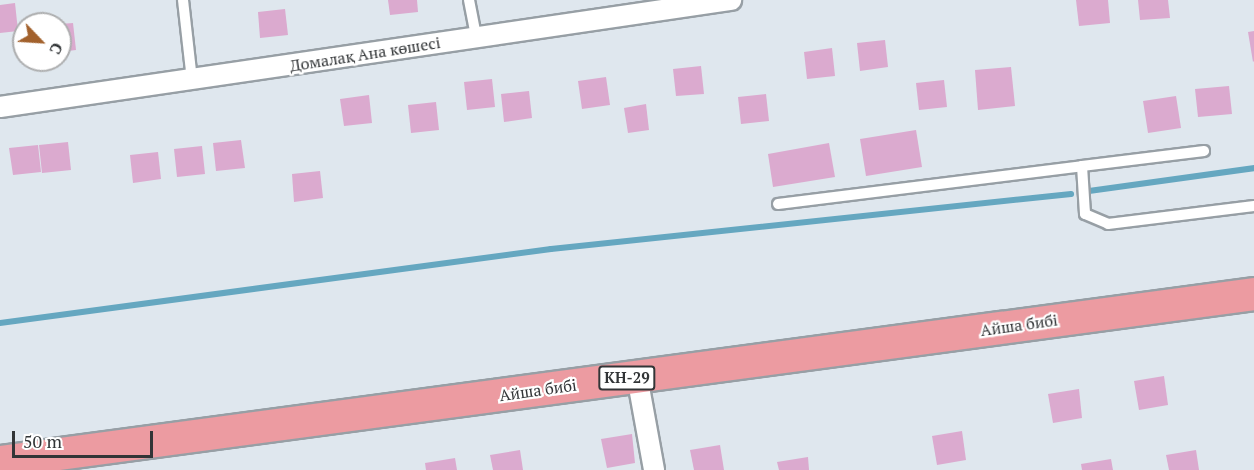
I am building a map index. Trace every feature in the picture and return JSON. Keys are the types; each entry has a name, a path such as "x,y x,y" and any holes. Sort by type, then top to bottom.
{"main road":[{"name":"Айша бибі","path":"0,462 1254,294"}],"street":[{"name":"Домалақ Ана көшесі","path":"0,107 730,0"},
{"path":"637,376 654,470"}],"lane":[{"path":"183,0 192,80"},
{"path":"469,0 476,38"},
{"path":"778,204 1204,151"},
{"path":"1082,166 1085,214 1108,224 1254,206"}],"building":[{"path":"388,0 417,0 418,12 390,15"},
{"path":"1076,0 1108,0 1110,23 1079,26"},
{"path":"1138,0 1168,0 1170,18 1140,20"},
{"path":"15,3 16,12 12,12 12,32 0,33 0,5"},
{"path":"285,9 288,35 260,38 258,12"},
{"path":"72,23 76,50 72,50"},
{"path":"1254,31 1254,61 1253,62 1248,32"},
{"path":"885,40 888,67 860,71 857,43"},
{"path":"832,48 835,76 807,79 804,52"},
{"path":"701,66 704,94 676,96 673,69"},
{"path":"1011,67 1015,106 978,110 975,70"},
{"path":"606,77 610,105 582,109 578,81"},
{"path":"492,79 495,107 467,110 464,82"},
{"path":"944,80 947,107 919,110 916,83"},
{"path":"1229,86 1232,114 1198,117 1195,89"},
{"path":"529,91 532,118 504,122 501,94"},
{"path":"766,94 769,121 741,124 738,97"},
{"path":"369,95 372,123 344,126 340,99"},
{"path":"1176,96 1181,128 1148,133 1143,101"},
{"path":"436,102 439,130 411,133 408,105"},
{"path":"646,104 649,130 628,133 624,108"},
{"path":"916,130 922,167 866,176 860,139"},
{"path":"241,140 245,168 216,171 213,143"},
{"path":"68,142 71,170 42,173 39,145"},
{"path":"829,143 835,177 773,187 768,154"},
{"path":"38,145 41,172 13,175 9,148"},
{"path":"202,146 205,174 177,177 174,149"},
{"path":"158,152 161,179 133,183 130,155"},
{"path":"320,171 323,198 294,202 292,174"},
{"path":"1164,376 1168,405 1139,410 1134,381"},
{"path":"1079,389 1082,418 1053,423 1048,394"},
{"path":"962,431 966,460 937,465 932,436"},
{"path":"632,434 635,463 607,468 601,439"},
{"path":"720,445 724,470 694,470 690,450"},
{"path":"520,450 523,470 493,470 490,455"},
{"path":"1196,450 1199,470 1169,470 1166,455"},
{"path":"808,457 809,470 779,470 777,462"},
{"path":"455,458 457,470 426,470 425,463"},
{"path":"1111,459 1113,470 1082,470 1081,464"}],"waterway":[{"path":"1089,191 1254,168"},
{"path":"0,323 551,249 1071,194"}]}
